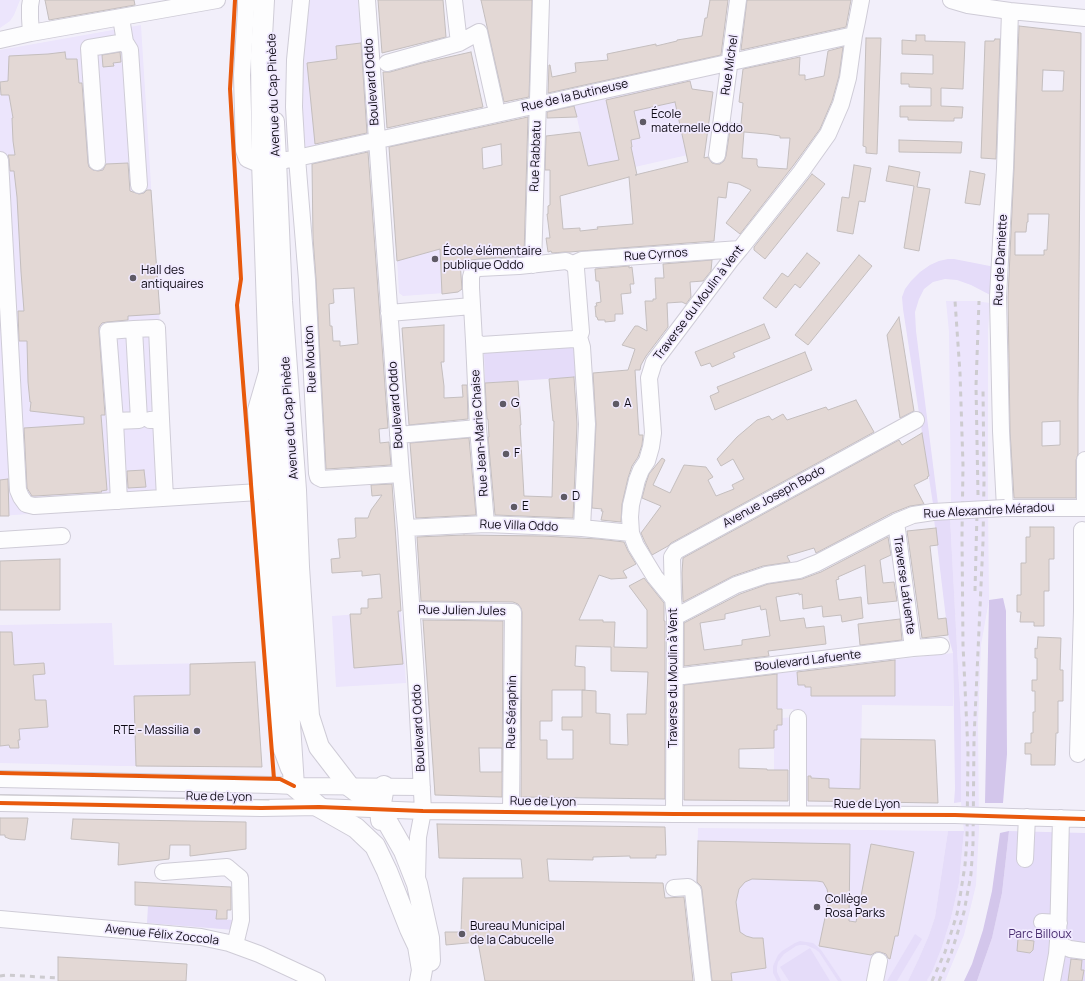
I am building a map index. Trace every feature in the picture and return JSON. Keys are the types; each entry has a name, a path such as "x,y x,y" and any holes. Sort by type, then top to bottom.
{"main road":[{"name":"Avenue du Cap Pinède","path":"264,0 261,55 269,161 274,288 292,449 279,491 299,567 309,716 320,747 349,786 380,809"},
{"name":"Avenue du Cap Pinède","path":"269,161 270,58 274,0"},
{"name":"Avenue du Cap Pinède","path":"274,288 269,368 279,491 280,569 294,786"},
{"path":"294,786 319,807 356,828 375,846 418,946 422,970 420,981"},
{"path":"384,786 380,809 387,871"},
{"path":"380,809 404,851 417,884 429,938 431,981"}],"street":[{"path":"31,0 31,33"},
{"path":"0,40 31,33 217,0"},
{"path":"246,0 242,76 244,150 247,159 254,162 269,161"},
{"name":"Rue Mouton","path":"301,0 295,68 294,107 296,158 307,280 318,478 401,474"},
{"name":"Boulevard Oddo","path":"366,0 412,610 423,811 418,837 417,884"},
{"path":"454,0 459,43"},
{"name":"Rue Rabbatu","path":"533,265 541,0"},
{"name":"Rue Michel","path":"717,154 738,0"},
{"name":"Traverse du Moulin à Vent","path":"674,814 675,617 673,599 655,577 636,546 631,533 630,518 631,505 637,480 647,461 653,433 648,378 654,362 730,261 801,172 828,134 841,104 848,78 861,0"},
{"path":"951,0 1010,11 1047,7 1085,18"},
{"name":"Rue de Damiette","path":"1005,508 1001,431 998,297 1006,168 1010,11"},
{"path":"121,18 124,42 130,50 139,185"},
{"path":"86,24 90,48 97,162"},
{"path":"387,63 459,43 479,32 494,104"},
{"name":"Rue de la Butineuse","path":"269,161 296,158 730,61 854,35"},
{"path":"90,48 124,42"},
{"path":"0,160 18,490 26,504 34,506 279,491"},
{"name":"Rue Cyrnos","path":"533,265 566,261 573,264 582,260 740,249"},
{"path":"573,264 576,269 577,278 581,332 579,337 582,347 587,424 582,528"},
{"name":"Rue Jean-Marie Chaise","path":"486,524 478,428 471,277 473,270 479,268 533,265"},
{"path":"274,288 307,280"},
{"path":"389,313 472,306"},
{"path":"119,501 108,331 134,329 157,328 165,498"},
{"path":"134,329 139,420"},
{"path":"474,341 480,345 574,339 579,337"},
{"path":"115,421 161,419"},
{"name":"Avenue Joseph Bodo","path":"673,599 672,557 676,551 916,420"},
{"path":"398,435 478,428"},
{"path":"1085,460 1085,508"},
{"name":"Rue Alexandre Méradou","path":"675,617 736,585 766,575 799,570 817,563 896,522 913,515 933,512 1005,508 1085,508"},
{"name":"Traverse Lafuente","path":"896,522 913,648"},
{"name":"Rue Villa Oddo","path":"406,528 486,524 582,528 631,533"},
{"path":"1078,754 1083,641 1082,530"},
{"path":"0,540 62,536"},
{"name":"Rue Julien Jules","path":"412,610 513,612"},
{"name":"Rue Séraphin","path":"511,812 513,612"},
{"name":"Boulevard Lafuente","path":"675,677 913,648 941,646"},
{"path":"798,718 798,814"},
{"name":"Rue de Lyon","path":"0,779 264,784 294,786 422,786"},
{"name":"Rue de Lyon","path":"0,803 261,808 319,807 423,811 1085,818"},
{"path":"1019,817 1025,859"},
{"path":"1052,981 1057,954 1059,923 1061,818"},
{"path":"162,872 227,867 240,878 241,920 235,945"},
{"path":"674,888 688,887 693,891 704,981"},
{"name":"Avenue Félix Zoccola","path":"0,919 201,937 235,945 259,954 317,981"},
{"path":"1042,922 1059,923"},
{"path":"1058,941 1063,946 1070,949 1085,951"},
{"path":"875,981 878,961"}],"shaded area":[{"path":"0,0 20,0 10,21 0,28"},
{"path":"296,0 358,0 368,136 293,153"},
{"path":"141,25 171,504 0,516 0,50"},
{"name":"École maternelle Oddo","path":"690,79 692,89 713,91 706,141 703,141 705,151 635,167 623,159 588,166 574,105"},
{"name":"École élémentaire publique Oddo","path":"469,228 473,260 460,262 462,288 458,292 403,296 399,293 396,241"},
{"path":"946,301 975,301 990,303 988,331 989,600 981,645 978,723 979,830 976,885 964,935 945,981 928,981 927,980 932,972 942,947 951,918 959,883 964,831 961,802 961,722 950,518 949,332"},
{"path":"1003,598 1006,611 1007,754 1003,803 985,803 989,600"},
{"path":"401,611 406,683 336,687 332,616"},
{"path":"112,623 114,665 255,662 262,767 0,763 0,625"},
{"path":"953,653 953,706 862,705 860,802 793,801 794,770 774,770 774,730 777,730 777,725 782,718 794,717 793,709 777,709 777,673"},
{"name":"Collège Rosa Parks","path":"698,828 948,831 935,917 929,935 908,981 707,981 696,897"},
{"path":"1009,831 1002,893 992,938 977,981 964,981 972,964 983,930 992,891 1000,833"}],"green space":[{"path":"948,259 995,267 994,297 971,285 957,280 945,279 933,282 924,289 915,312 916,331 938,504 933,504 902,297 905,289 920,272 930,265"},
{"path":"576,347 578,377 485,383 484,353"},
{"path":"950,518 961,722 961,802 954,803 953,653 948,635 934,519"},
{"path":"948,831 964,831 959,883 951,918 942,947 932,972 927,980 928,981 908,981 929,935 935,917"},
{"name":"Parc Billoux","path":"1009,831 1085,833 1085,981 977,981 992,938 1002,893"},
{"path":"148,906 228,910 227,915 217,915 217,919 235,920 234,930 147,923"},
{"path":"915,934 922,939 897,981 887,981"},
{"path":"800,941 813,943 821,950 842,981 838,981 819,952 806,945 800,945 784,954 778,962 777,972 781,981 777,981 773,973 773,966 778,955 782,951"},
{"path":"810,948 830,981 789,981 780,967"}],"building":[{"path":"45,0 134,0 135,5 49,20"},
{"path":"378,0 443,0 446,37 382,53"},
{"path":"481,0 532,0 529,97 504,102"},
{"path":"710,0 728,0 721,55 548,93 549,65 552,77 576,72 575,63 608,60 607,54 656,44 656,46 677,40 702,36"},
{"path":"747,0 851,0 846,27 741,50"},
{"path":"1019,26 1081,33 1078,454 1076,460 1076,498 1014,498 1010,431 1008,297","holes":["1043,70 1064,71 1063,91 1042,91","1028,214 1049,214 1047,250 1044,250 1044,255 1015,255 1015,232 1026,232","1060,421 1060,445 1042,446 1042,422"]},
{"path":"916,35 925,35 925,41 965,42 963,89 941,88 941,106 963,107 962,118 954,118 954,121 945,121 908,120 908,117 900,117 900,106 931,106 931,88 909,87 909,84 901,84 901,73 933,74 933,55 902,54 902,40 916,41"},
{"path":"866,38 881,38 877,154 866,153 866,147 863,146"},
{"path":"995,39 1000,39 996,159 981,158 985,41 994,41"},
{"path":"361,43 367,133 315,144 307,63 337,59 336,46"},
{"path":"843,47 839,76 832,101 820,129 740,234 726,223 751,190 739,184 728,182 726,198 718,197 714,241 570,252 548,252 546,238 550,238 547,214 548,206 550,205 550,170 545,170 546,136 580,132 588,166 619,160 606,100 690,81 692,89 713,92 704,158 708,157 712,163 720,164 724,161 726,156 731,123 741,124 743,103 739,102 743,69 800,57 799,75 805,75 805,80 824,76 828,51","holes":["675,102 688,162 637,175 631,140 640,138 634,111","744,132 780,136 780,138 790,138 787,169 758,167 757,159 742,158","629,177 633,224 597,227 598,229 580,231 580,228 563,229 560,196"]},
{"path":"65,52 66,59 77,59 79,83 82,83 89,167 98,171 103,170 106,164 128,163 130,191 139,194 144,193 147,190 151,190 160,314 128,316 128,320 102,323 99,327 105,415 101,415 107,490 101,491 102,492 32,496 27,488 24,428 84,424 84,417 30,411 31,402 28,382 27,341 19,341 18,311 24,311 17,197 14,171 10,171 8,155 15,155 13,141 13,118 9,95 1,95 0,82 8,81 9,56"},
{"path":"120,52 121,62 113,63 114,66 103,67 102,55"},
{"path":"471,52 483,107 387,128 383,72 390,72"},
{"path":"574,106 577,117 547,118 547,112"},
{"path":"528,117 524,256 460,261 462,289 458,292 442,294 440,249 397,261 389,147","holes":["501,144 502,165 483,169 482,148"]},
{"path":"899,140 962,142 961,153 899,152"},
{"path":"368,152 388,428 379,429 380,443 389,442 391,465 326,469 313,238 312,164","holes":["354,288 358,344 340,346 340,341 333,341 332,326 330,326 329,304 334,303 333,289"]},
{"path":"854,165 871,168 865,202 859,201 853,234 837,231 842,197 849,198"},
{"path":"889,166 920,172 917,187 930,189 919,251 904,248 914,186 886,181"},
{"path":"970,171 985,174 980,205 965,203"},
{"path":"812,174 825,184 765,259 754,250 754,247"},
{"path":"807,253 820,263 800,288 795,284 776,308 763,298 782,273 788,277"},
{"path":"859,255 872,266 808,345 795,335"},
{"path":"712,260 711,271 703,281 690,282 691,297 686,304 682,302 667,303 668,327 646,356 640,370 635,370 639,435 643,435 642,445 628,478 622,504 621,522 601,520 602,509 592,508 596,424 593,373 628,370 635,349 622,345 635,326 647,331 645,301 653,301 653,299 656,299 655,278 664,278 663,264"},
{"path":"629,266 629,268 632,267 634,284 630,284 631,293 621,294 623,314 615,314 615,321 605,322 605,320 598,320 596,317 595,306 597,306 596,303 601,302 599,281 596,281 595,269"},
{"path":"899,317 914,411 900,418 887,335"},
{"path":"764,324 770,338 733,353 735,357 712,367 710,363 701,366 695,352"},
{"path":"444,325 444,362 441,362 444,398 463,397 462,385 467,385 468,419 409,425 402,328"},
{"path":"805,352 812,370 715,410 710,396 719,392 717,387"},
{"path":"574,377 577,424 573,518 495,515 485,383 518,381 524,496 552,497 554,421 549,379"},
{"path":"856,400 874,432 671,543 652,555 641,533 661,506 642,498 649,474 662,458 665,460 653,485 670,493 684,465 706,467 713,477 708,480 716,496 734,489 732,485 744,479 733,459 721,466 717,459 737,437 757,420 769,416 772,420 783,414 787,420 826,407 828,410"},
{"path":"922,433 929,476 927,477 928,478 914,485 924,504 910,506 892,513 816,553 814,548 787,556 790,562 763,566 733,576 683,602 683,558 899,440 902,445"},
{"path":"469,438 476,515 416,518 410,443"},
{"path":"144,470 146,487 128,488 127,471"},
{"path":"8,479 9,516 0,516 0,480"},
{"path":"392,484 401,611 398,611 403,664 354,668 350,614 361,614 361,608 368,608 368,599 382,598 380,574 362,576 362,571 332,573 331,559 340,558 338,539 356,537 355,518 368,518 371,510 382,495 372,496 371,485"},
{"path":"1030,527 1054,527 1054,559 1049,559 1049,591 1044,591 1044,626 1034,626 1034,622 1020,622 1021,612 1017,612 1017,595 1021,595 1021,563 1026,563 1026,537 1030,537"},
{"path":"936,528 938,545 930,546 938,619 946,618 948,635 922,638 907,531"},
{"path":"464,535 542,536 624,542 636,564 623,571 627,578 611,579 599,575 579,620 603,620 603,622 615,622 614,647 647,648 647,610 629,586 644,578 664,603 665,799 521,797 521,608 518,604 513,602 421,601 417,537","holes":["576,646 611,647 611,671 648,672 646,714 627,714 628,745 610,744 610,714 596,713 596,691 582,690 585,690 585,667 575,666","552,690 582,690 582,717 562,717 562,730 573,730 573,759 547,759 547,740 540,740 540,721 552,721"]},
{"path":"888,537 891,555 880,560 883,583 894,582 897,601 868,604 865,565 838,577 839,579 836,580 839,600 861,597 863,618 842,622 841,615 823,617 822,606 803,609 802,594 799,595 799,593 776,597 780,621 804,618 806,628 824,626 826,644 768,651 769,656 684,666 684,623 740,594 768,584 802,579 821,572","holes":["760,606 761,610 766,609 770,636 742,640 742,645 704,650 700,623 725,619 725,614"]},
{"path":"60,559 60,610 0,610 0,561"},
{"path":"900,619 902,640 860,645 858,624"},
{"path":"423,620 503,621 502,797 435,795","holes":["479,748 502,748 502,772 480,772"]},
{"path":"0,632 12,632 14,665 44,663 45,674 33,675 35,700 46,700 48,727 19,729 19,748 10,748 9,745 0,746"},
{"path":"1038,637 1061,638 1060,670 1063,670 1063,701 1058,701 1058,733 1056,733 1055,765 1031,765 1031,754 1025,754 1025,743 1031,743 1031,733 1033,733 1035,691 1032,691 1032,680 1037,680 1037,658 1035,658 1035,648 1037,649"},
{"path":"895,660 895,696 811,696 811,687 798,685 797,672"},
{"name":"RTE - Massilia","path":"255,662 262,767 136,766 134,696 190,695 190,664"},
{"path":"777,674 777,709 782,709 782,725 777,725 777,730 774,730 774,748 739,749 739,768 788,770 788,801 684,800 684,685"},
{"path":"861,739 935,740 938,803 808,801 808,776 811,776 811,778 829,779 829,788 860,789"},
{"path":"0,818 28,818 25,840 10,839 5,837 5,835 0,835"},
{"path":"73,819 246,822 246,849 190,856 190,845 170,845 169,859 118,865 119,843 71,839"},
{"path":"437,824 665,827 666,855 656,855 656,858 630,858 630,856 593,857 593,860 547,859 549,881 663,883 665,898 684,897 693,981 485,981 478,942 446,945 445,932 461,932 463,878 523,878 521,859 439,858"},
{"path":"698,841 850,844 849,921 856,922 871,844 914,852 898,936 895,936 890,959 886,954 880,952 876,952 871,955 819,946 829,899 827,889 823,882 752,879 745,882 739,889 736,902 740,932 753,938 763,938 766,968 731,973 732,981 712,981 702,890 701,886 697,882"},
{"path":"135,882 231,887 231,910 227,910 227,919 216,919 217,910 135,905"},
{"path":"1018,939 1034,941 1033,950 1030,953 1017,951"},
{"path":"58,957 187,964 186,981 58,981"},
{"path":"1071,959 1082,960 1081,970 1084,970 1082,981 1068,981"}],"tram line":[{"path":"0,795 269,800"}],"railway":[{"path":"932,981 945,952 957,914 965,865 967,839 968,751 963,645 963,465 960,373 955,301"},
{"path":"978,495 976,386 979,301"},
{"path":"939,981 951,954 964,912 971,874 973,844 974,739 983,542 983,387"},
{"path":"975,591 977,513"},
{"path":"0,976 7,975 58,978"}],"cycle path":[{"path":"235,0 230,89 241,279 237,305 274,779"},
{"path":"0,773 280,779 294,786"},
{"path":"0,803 261,808 319,807 423,811 955,815 1085,819"}],"place":[{"name":"École maternelle Oddo","path":"643,122"},
{"name":"École élémentaire publique Oddo","path":"435,259"},
{"name":"Hall des antiquaires","path":"133,278"},
{"name":"G","path":"503,404"},
{"name":"A","path":"616,404"},
{"name":"F","path":"506,454"},
{"name":"D","path":"564,497"},
{"name":"E","path":"514,507"},
{"name":"RTE - Massilia","path":"197,731"},
{"name":"Collège Rosa Parks","path":"817,907"},
{"name":"Bureau Municipal de la Cabucelle","path":"462,934"}]}
